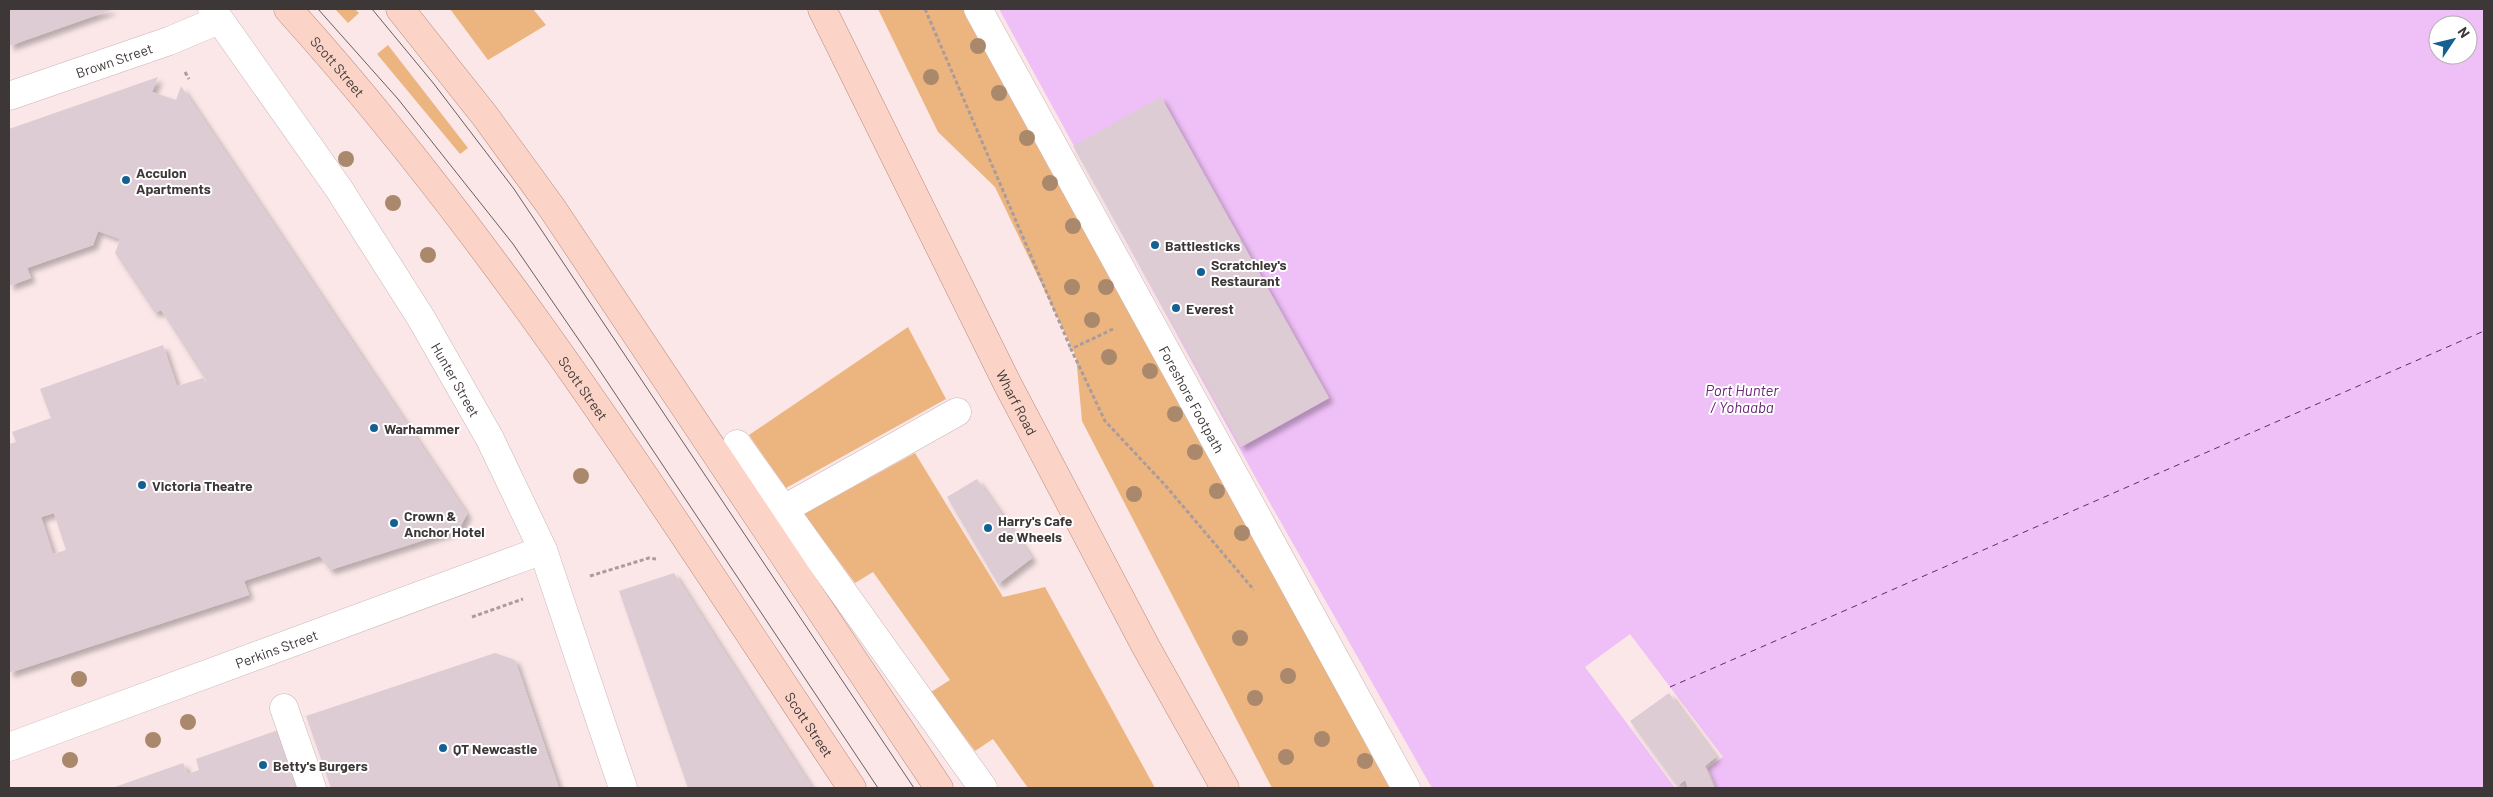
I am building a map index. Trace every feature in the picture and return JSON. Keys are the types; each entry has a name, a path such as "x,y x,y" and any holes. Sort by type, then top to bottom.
{"main road":[{"name":"Scott Street","path":"288,9 371,103 465,221 624,448 852,788"},
{"path":"400,9 473,100 552,208 939,788"},
{"name":"Wharf Road","path":"822,9 1008,384 1146,647 1225,788"}],"street":[{"name":"Foreshore Footpath","path":"978,9 1406,788"},
{"name":"Brown Street","path":"9,96 169,41 215,14"},
{"name":"Hunter Street","path":"215,14 339,189 421,318 490,439 543,550 623,788"},
{"path":"777,513 957,412"},
{"path":"737,444 777,513 983,788"},
{"name":"Perkins Street","path":"9,747 543,550"},
{"path":"284,708 312,788"}],"path":[{"path":"925,9 1071,349 1105,421 1165,485 1260,595"},
{"path":"1071,349 1145,313"},
{"path":"586,577 648,558 657,559"}],"shaded area":[{"path":"335,9 355,9 359,13 348,23"},
{"path":"450,9 533,9 546,25 488,60"},
{"path":"878,9 965,9 1395,788 1272,788 1082,421 1076,356 995,187 938,132"},
{"path":"388,45 468,148 460,154 377,54"},
{"path":"908,327 946,399 786,488 749,435"},
{"path":"915,453 1003,597 1045,587 1155,788 1028,788 993,739 975,751 931,692 950,680 873,572 855,583 804,514"}],"water":[{"name":"Port Hunter / Yohaaba","path":"999,9 2484,9 2484,788 1432,788 1258,482"}],"pier":[{"path":"1630,634 1723,757 1708,768 1716,788 1687,788 1686,785 1682,788 1675,788 1585,667"}],"building":[{"path":"9,9 114,9 9,46"},
{"path":"158,77 152,92 176,100 181,86 467,514 459,529 330,570 320,556 244,581 249,595 9,673 9,444 16,442 12,432 51,418 40,389 163,345 177,386 203,378 210,387 161,310 155,313 115,253 120,239 98,231 93,245 27,268 31,278 9,286 9,129","holes":["54,513 66,550 53,554 41,517"]},
{"name":"Scratchley's Restaurant","path":"1161,97 1329,398 1241,447 1073,146"},
{"name":"Harry's Cafe de Wheels","path":"977,479 1032,558 998,584 947,497"},
{"path":"674,573 812,788 688,788 619,591"},
{"path":"495,653 515,660 559,788 331,788 306,716"},
{"path":"1669,693 1716,757 1705,766 1714,788 1689,788 1685,780 1677,786 1630,721"},
{"path":"278,730 298,788 112,788 183,763 188,774 199,770 196,759"}],"ferry route":[{"path":"1670,687 2484,331"}],"tram line":[{"path":"318,9 398,99 513,244 592,359 878,788"},
{"path":"372,9 434,84 514,189 914,788"}],"place":[{"name":"Acculon Apartments","path":"126,180"},
{"name":"Battlesticks","path":"1155,245"},
{"name":"Scratchley's Restaurant","path":"1201,272"},
{"name":"Everest","path":"1176,308"},
{"name":"Warhammer","path":"374,428"},
{"name":"Victoria Theatre","path":"142,485"},
{"name":"Crown & Anchor Hotel","path":"394,523"},
{"name":"Harry's Cafe de Wheels","path":"988,528"},
{"name":"QT Newcastle","path":"443,748"},
{"name":"Betty's Burgers","path":"263,765"}]}
